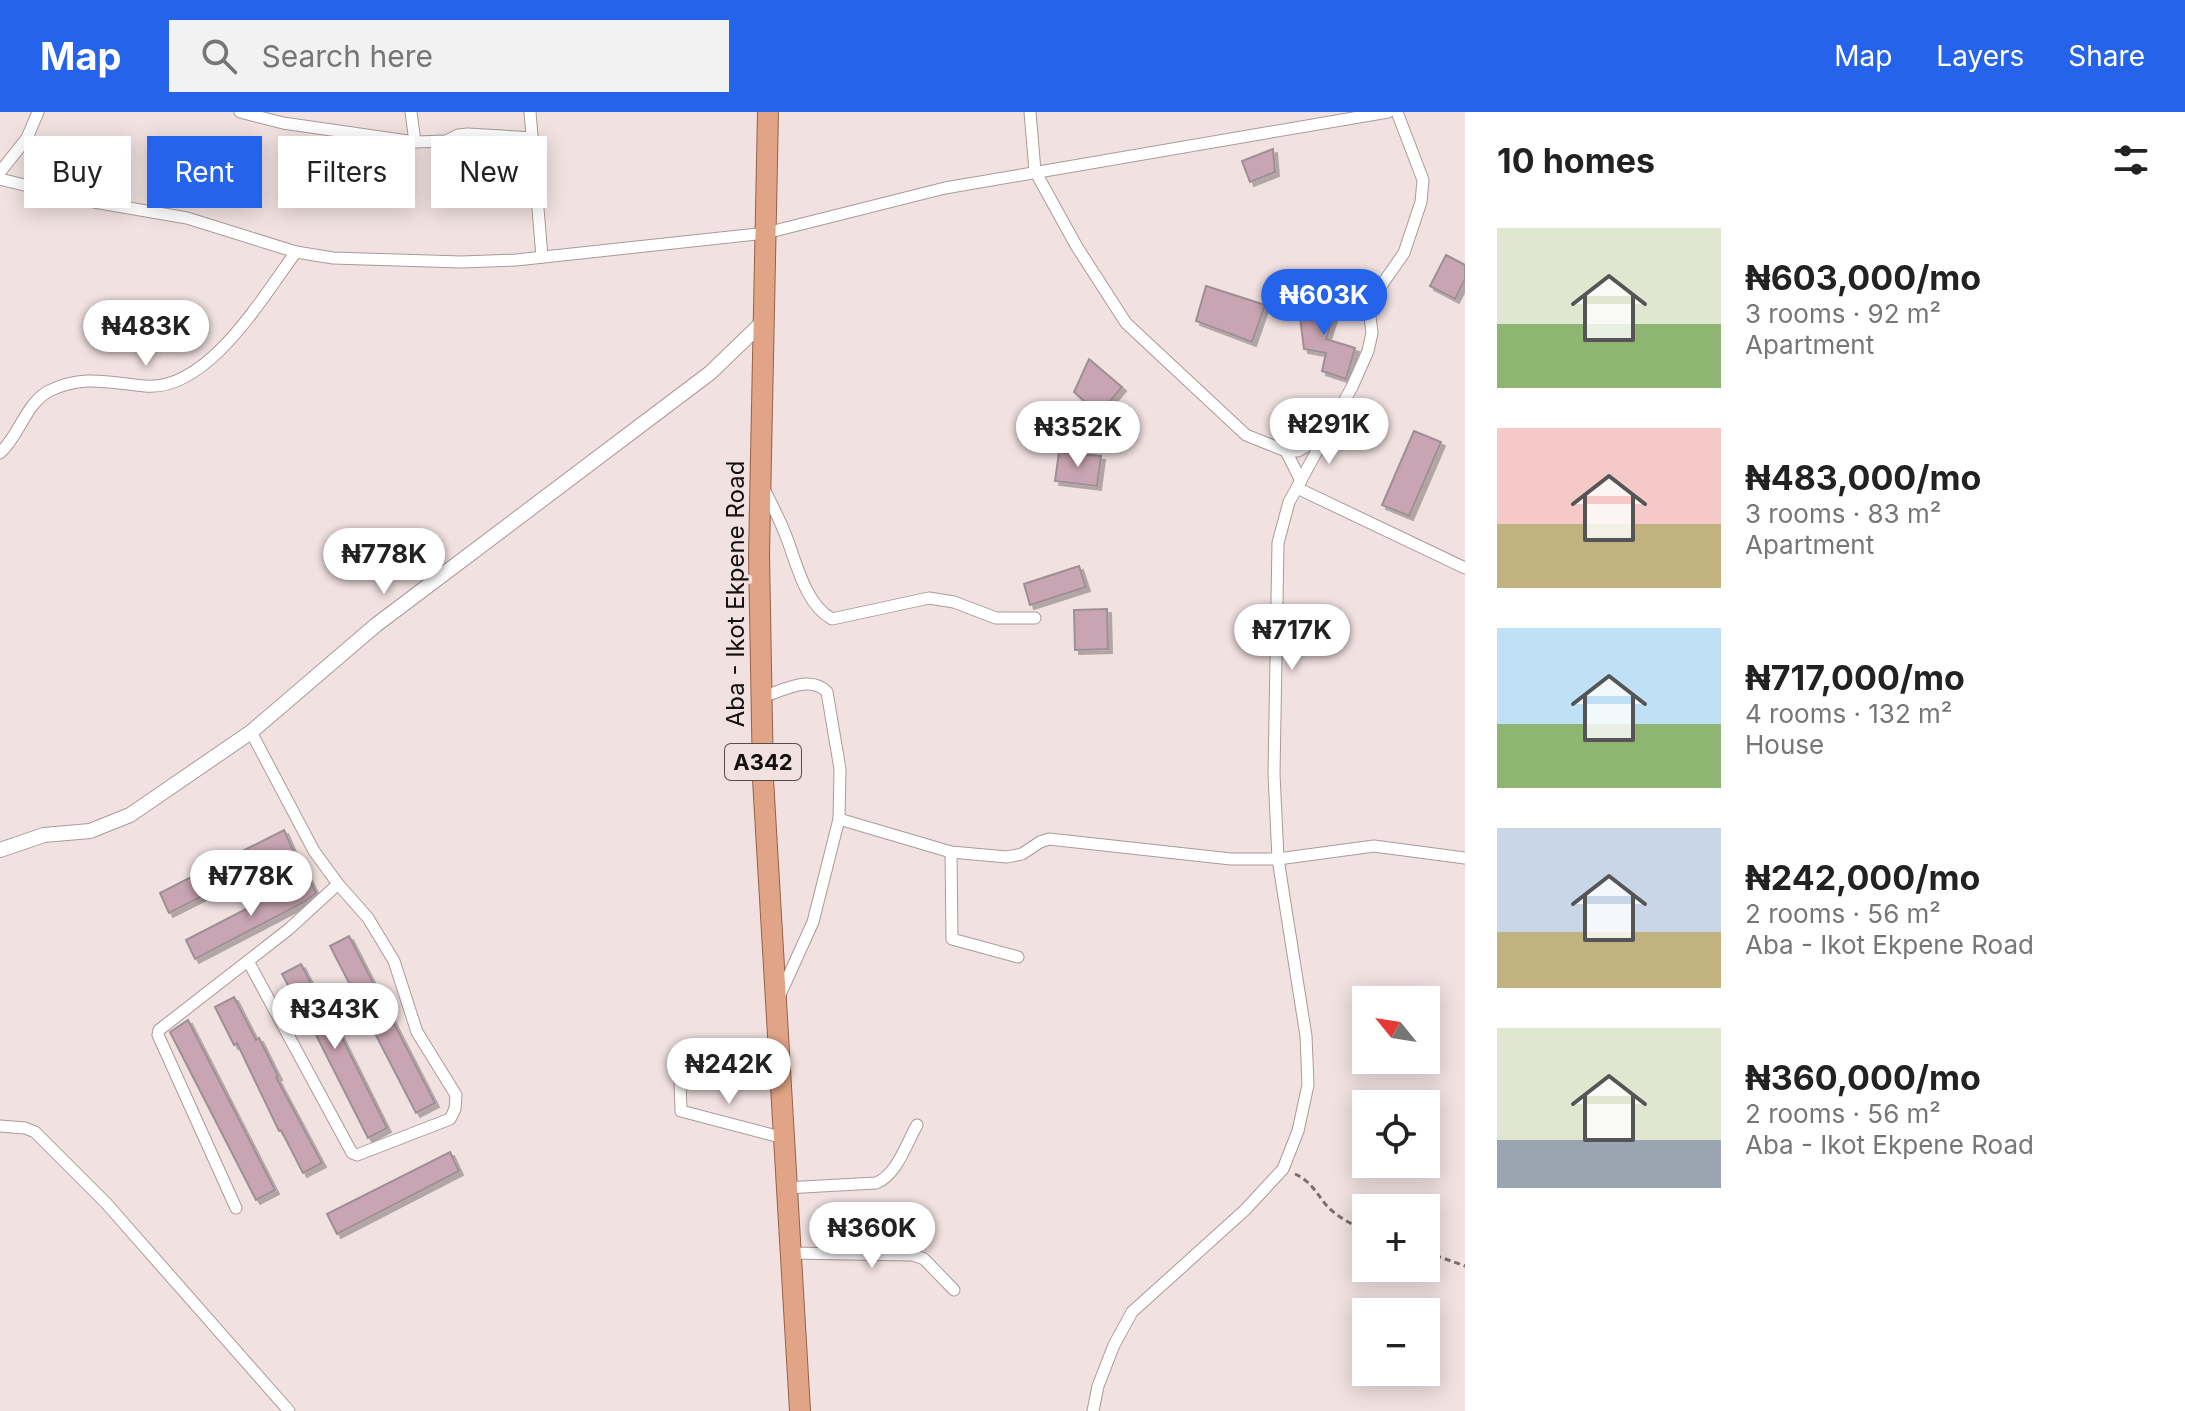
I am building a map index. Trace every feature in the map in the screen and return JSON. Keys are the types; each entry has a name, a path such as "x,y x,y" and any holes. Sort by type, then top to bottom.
{"highway":[{"name":"Aba - Ikot Ekpene Road","path":"768,112 759,555 763,779 800,1411"}],"street":[{"path":"0,172 27,138 38,112"},
{"path":"240,112 383,136"},
{"path":"411,112 414,136"},
{"path":"530,112 532,136"},
{"path":"1030,112 1035,171 1077,247 1126,323 1246,435 1286,451 1298,451 1326,434"},
{"path":"0,179 94,202 187,218 296,252 333,258 461,262 542,257 766,233 945,188 1388,112"},
{"path":"1093,1411 1098,1386 1114,1345 1132,1312 1245,1210 1283,1169 1298,1131 1308,1085 1306,1036 1278,859 1274,713 1278,543 1282,521 1299,484 1368,351 1372,333 1370,317 1376,293 1404,253 1421,202 1423,180 1397,112"},
{"path":"456,136 500,136"},
{"path":"415,142 431,141"},
{"path":"538,208 542,257"},
{"path":"0,453 11,443 38,399 49,391 93,379 149,387 175,383 198,369 233,337 296,252"},
{"path":"0,850 44,835 90,831 130,815 251,732 376,625 710,373 764,321"},
{"path":"1286,451 1299,484 1465,568"},
{"path":"761,481 786,535 801,578 822,614 832,619 929,598 954,602 996,618 1035,618"},
{"path":"762,697 808,683 816,684 827,692 840,769 839,819 813,922 778,1001"},
{"path":"248,961 352,1153 357,1155 450,1119 455,1109 456,1095 417,1032 394,961 368,918 314,851 251,732"},
{"path":"839,819 951,852 1007,857 1022,854 1049,839 1231,859 1278,859 1374,846 1465,858"},
{"path":"951,852 952,939 1018,957"},
{"path":"236,1208 158,1035 161,1027 289,929 338,884"},
{"path":"711,1069 680,1080 681,1111 784,1138"},
{"path":"785,1188 884,1180 891,1173 917,1125"},
{"path":"0,1126 35,1132 106,1203 289,1411"},
{"path":"789,1253 913,1255 924,1259 954,1290"}],"path":[{"path":"1283,1169 1301,1176 1314,1187 1329,1209 1352,1225"},
{"path":"1440,1257 1465,1266"}],"building":[{"path":"1273,149 1275,172 1250,182 1242,161"},
{"path":"1446,255 1465,265 1465,279 1455,299 1430,286"},
{"path":"1206,286 1265,305 1252,342 1196,321"},
{"path":"1298,302 1338,302 1326,339 1355,348 1346,379 1322,371 1326,353 1304,349"},
{"path":"1089,359 1122,387 1099,414 1074,392"},
{"path":"1414,431 1441,442 1409,516 1382,505"},
{"path":"1059,452 1101,456 1097,486 1055,481"},
{"path":"1079,566 1086,587 1030,605 1024,584"},
{"path":"1107,609 1108,649 1075,650 1074,610"},
{"path":"284,830 293,850 169,913 160,893"},
{"path":"308,877 316,893 306,901 195,959 186,940"},
{"path":"349,936 435,1103 416,1113 330,946"},
{"path":"301,964 322,1005 325,1004 387,1128 368,1138 282,974"},
{"path":"234,997 256,1040 259,1038 322,1163 303,1173 237,1043 234,1045 215,1007"},
{"path":"188,1020 275,1190 256,1200 170,1032"},
{"path":"450,1152 459,1171 337,1234 327,1214"}]}
